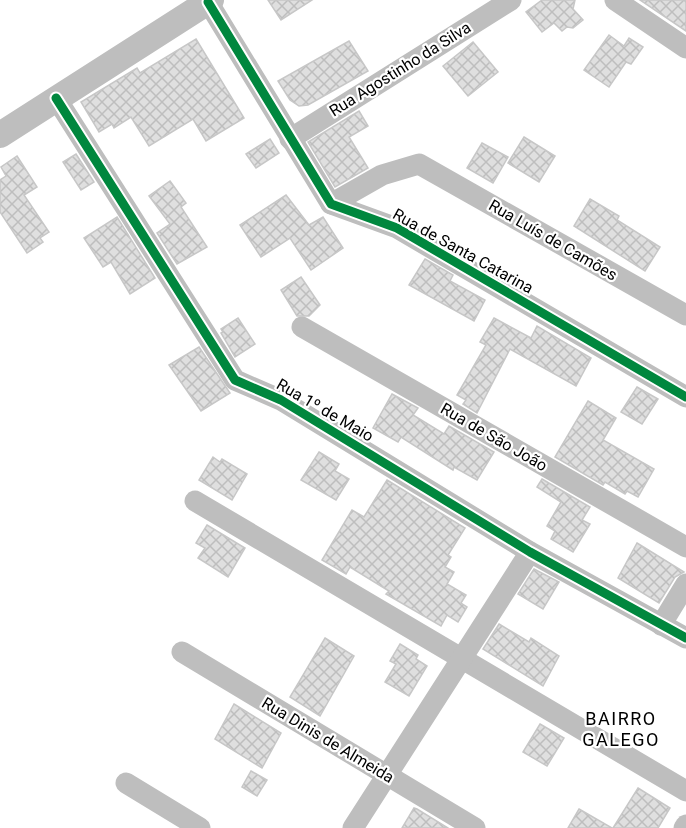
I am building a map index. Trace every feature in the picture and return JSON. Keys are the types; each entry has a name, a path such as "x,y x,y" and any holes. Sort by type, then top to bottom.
{"street":[{"name":"Rua Agostinho da Silva","path":"290,139 511,0"},
{"path":"615,0 686,48"},
{"path":"0,135 210,1 290,139 331,204"},
{"name":"Rua 1º de Maio","path":"56,99 235,380 281,400 530,552 686,638"},
{"name":"Rua Luís de Camões","path":"331,204 382,175 419,164 686,315"},
{"name":"Rua de Santa Catarina","path":"331,204 397,228 686,398"},
{"name":"Rua de São João","path":"302,327 686,547"},
{"path":"195,501 686,791"},
{"path":"353,828 530,552"},
{"path":"662,625 686,584"},
{"name":"Rua Dinis de Almeida","path":"182,652 475,828"},
{"path":"126,783 200,828"}],"building":[{"path":"268,0 312,0 281,20"},
{"path":"542,0 575,0 573,9 583,20 573,28 567,27 562,31 554,23 542,32 526,12"},
{"path":"640,0 686,0 686,31"},
{"path":"609,35 624,46 629,38 643,47 631,64 626,62 609,87 584,70"},
{"path":"196,39 244,118 206,141 193,119 149,146 131,117 114,128 112,124 99,132 81,102 137,68 140,73"},
{"path":"349,41 368,71 308,105 299,106 290,100 278,81"},
{"path":"473,42 498,72 468,96 443,66"},
{"path":"359,111 368,126 349,137 368,168 335,187 308,142"},
{"path":"524,137 555,156 539,182 508,163"},
{"path":"270,139 279,153 256,168 246,154"},
{"path":"482,143 508,157 493,183 467,168"},
{"path":"76,154 94,182 81,190 63,162"},
{"path":"17,156 37,187 24,195 49,232 40,238 43,242 27,253 0,212 0,180 6,176 1,167"},
{"path":"170,181 186,203 181,207 207,247 177,264 157,233 170,224 149,196"},
{"path":"286,195 309,225 323,217 343,248 311,270 290,238 261,257 240,225"},
{"path":"590,199 619,216 617,220 660,247 645,271 574,226"},
{"path":"117,217 155,278 130,294 111,262 103,267 84,238"},
{"path":"425,259 453,275 450,281 485,300 474,321 409,285"},
{"path":"301,277 320,305 309,316 297,316 281,290"},
{"path":"238,318 255,344 235,357 221,329"},
{"path":"494,318 531,338 537,326 591,358 576,386 510,349 477,413 463,404 466,400 457,395 486,345 480,342"},
{"path":"199,347 230,393 201,411 169,365"},
{"path":"637,387 658,399 642,424 621,412"},
{"path":"392,394 418,408 413,415 444,434 449,426 494,452 477,480 454,467 453,470 401,437 398,442 373,428"},
{"path":"588,401 616,418 603,440 654,469 638,497 627,491 625,494 605,482 603,485 555,457"},
{"path":"319,452 339,464 335,471 349,479 336,500 301,480"},
{"path":"213,457 220,462 222,459 247,474 232,500 199,480"},
{"path":"542,479 590,507 582,520 590,524 573,552 551,539 555,531 547,526 561,502 537,487"},
{"path":"387,480 465,528 448,555 451,557 445,567 454,572 447,584 466,595 461,603 467,607 458,622 447,615 441,626 386,594 389,591 350,567 346,574 322,560 352,510 364,517"},
{"path":"207,525 245,548 228,577 198,558 205,548 196,543"},
{"path":"637,543 684,572 675,577 659,603 618,578"},
{"path":"534,569 559,582 543,609 518,594"},
{"path":"499,624 529,642 531,638 559,656 543,686 483,649"},
{"path":"325,638 354,656 320,716 290,697"},
{"path":"400,644 418,655 416,659 427,666 409,696 385,682 396,664 390,661"},
{"path":"234,704 281,733 262,768 215,739"},
{"path":"540,724 564,738 547,766 523,752"},
{"path":"251,771 267,780 257,796 242,787"},
{"path":"638,788 670,808 658,828 613,828"},
{"path":"414,808 417,809 448,828 402,828"},
{"path":"579,809 612,828 568,828"}],"cycle path":[{"path":"208,2 331,204 397,228 686,397"},
{"path":"56,98 235,380 281,400 530,552 686,638"}],"district":[{"name":"BAIRRO GALEGO","path":"621,728"}]}
